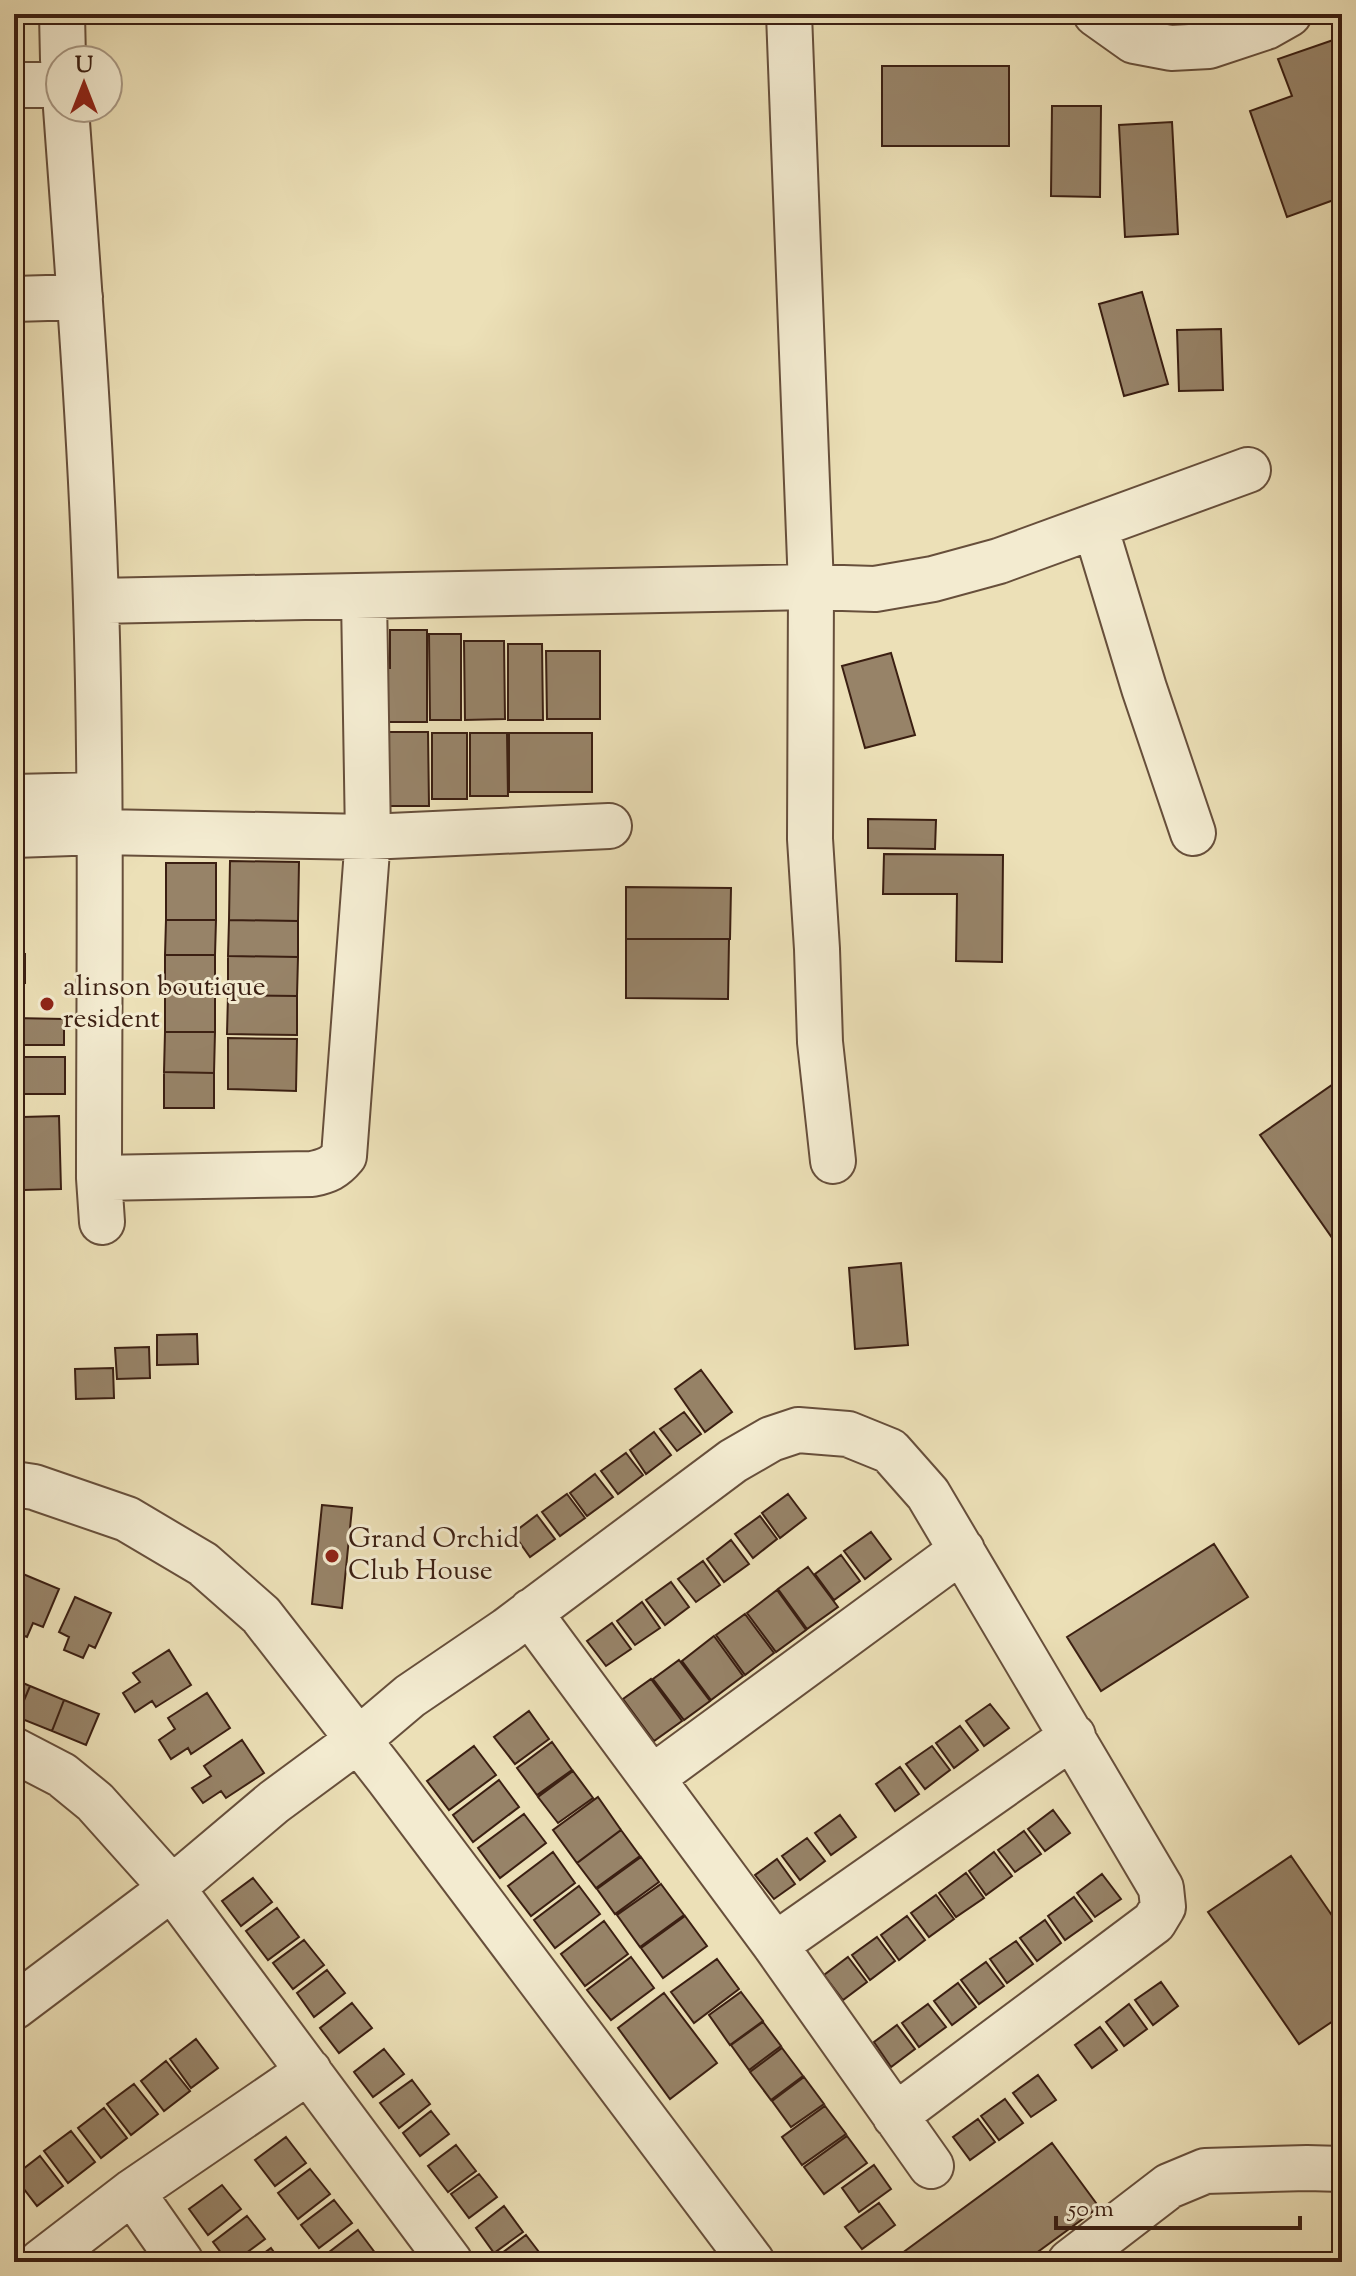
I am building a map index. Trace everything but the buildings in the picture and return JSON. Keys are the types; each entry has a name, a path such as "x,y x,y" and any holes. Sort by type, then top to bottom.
{"street":[{"path":"62,14 63,44"},
{"path":"789,14 811,587 810,839 820,1042 833,1161"},
{"path":"1096,14 1134,41 1171,48 1209,46 1266,27 1289,14"},
{"path":"14,85 44,85"},
{"path":"67,124 96,601 100,814 99,1178 102,1222"},
{"path":"14,299 80,297"},
{"path":"96,601 811,587 875,589 933,579 999,561 1248,470"},
{"path":"1095,526 1144,688 1193,833"},
{"path":"99,1178 312,1174 336,1166 344,1156 368,837 364,598"},
{"path":"14,797 100,814 368,837 609,826"},
{"path":"14,835 100,814"},
{"path":"14,2007 172,1888 274,1802 358,1740 410,1696 531,1611 733,1461 771,1439 798,1430 848,1434 890,1451 928,1494 1161,1888 1163,1907 1154,1922 895,2116"},
{"path":"14,1484 34,1487 127,1519 203,1564 261,1615 752,2262"},
{"path":"653,1777 962,1550"},
{"path":"531,1611 775,1945 931,2166"},
{"path":"775,1945 1073,1736"},
{"path":"14,1750 62,1775 95,1802 172,1888 450,2262"},
{"path":"41,2262 132,2192 309,2071"},
{"path":"1070,2262 1169,2186 1205,2171 1342,2169"},
{"path":"132,2192 181,2262"}],"place":[{"name":"alinson boutique resident","path":"47,1004"},
{"name":"Grand Orchid Club House","path":"332,1556"}]}
